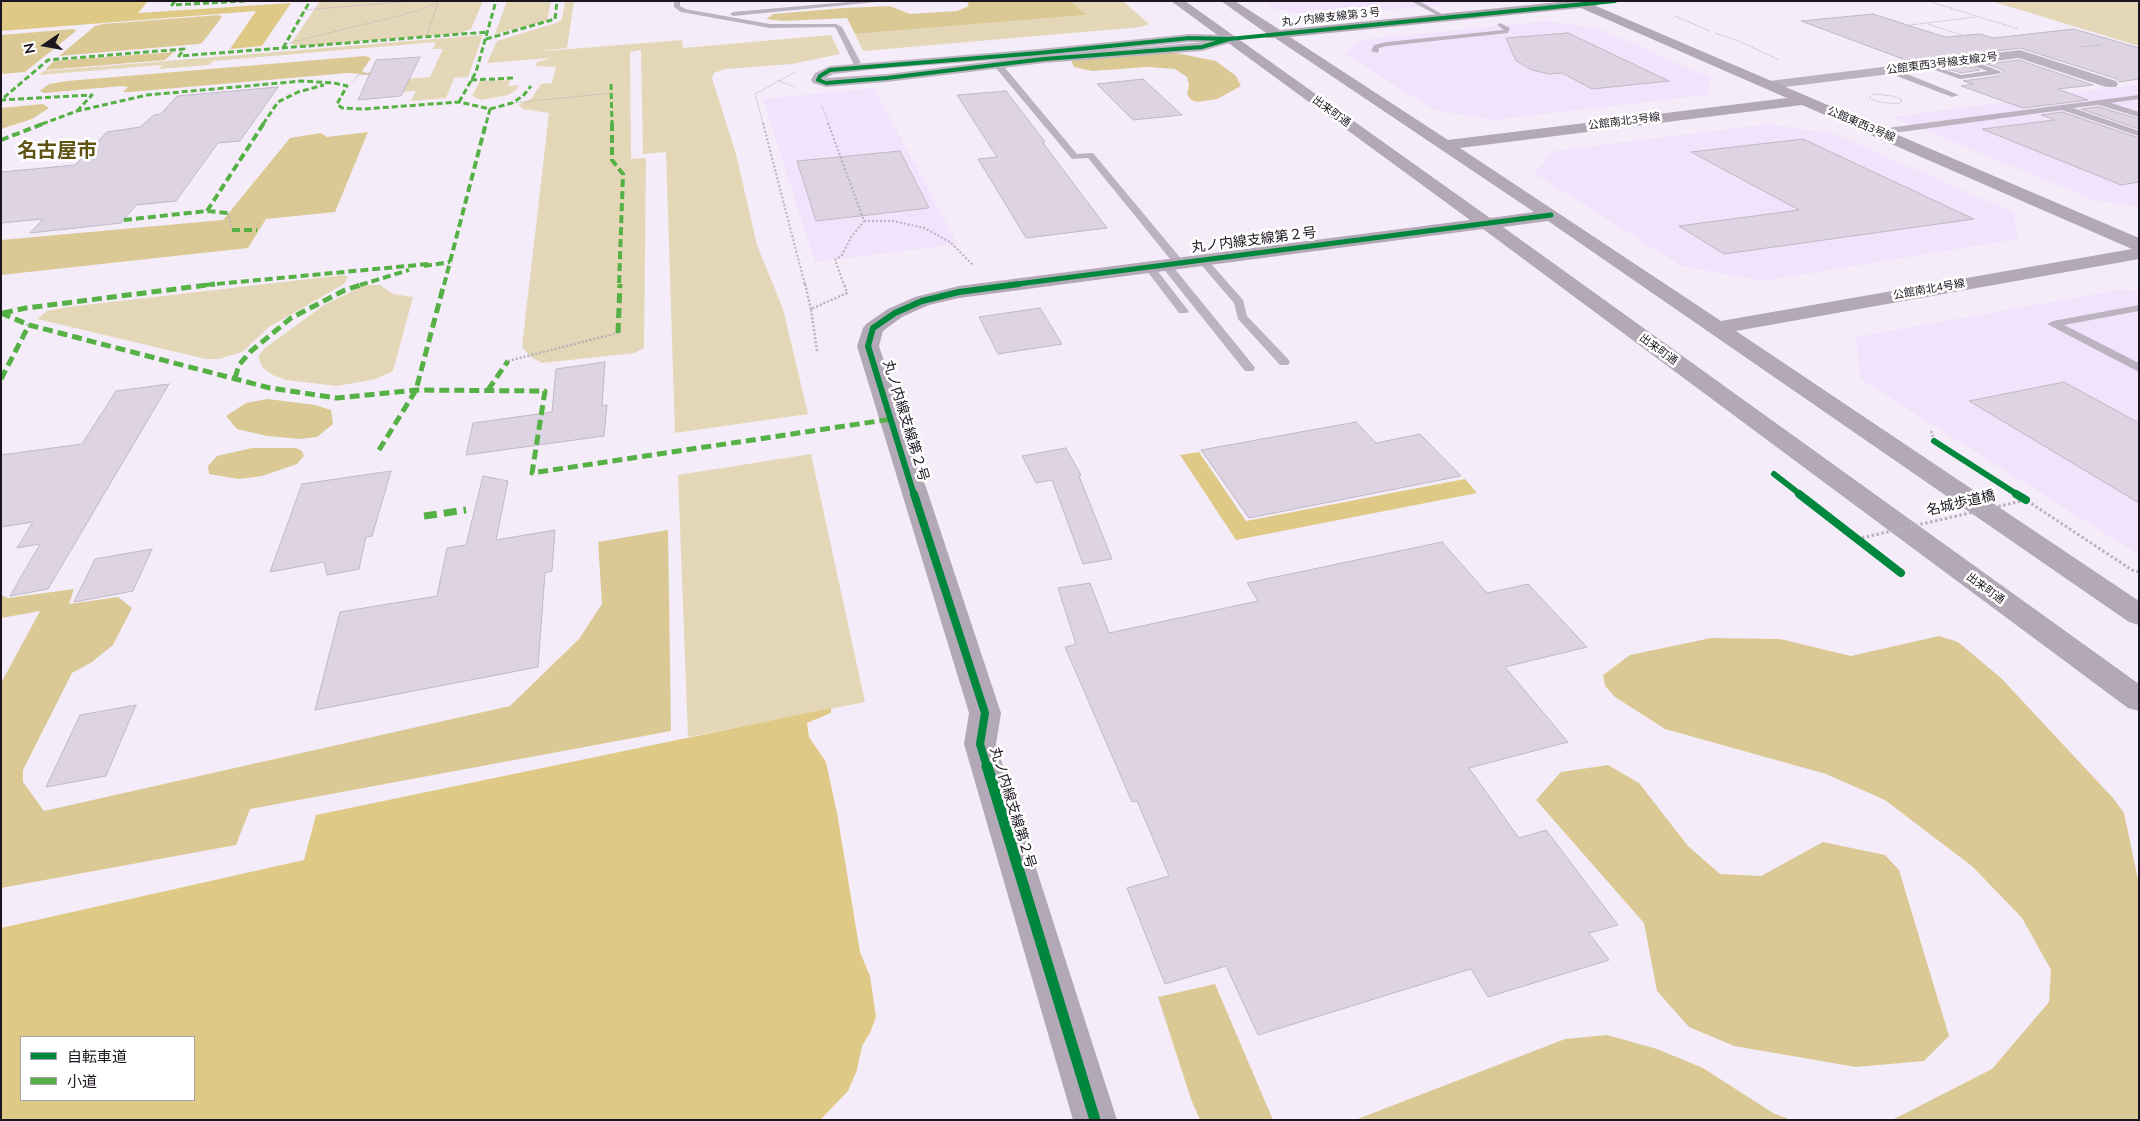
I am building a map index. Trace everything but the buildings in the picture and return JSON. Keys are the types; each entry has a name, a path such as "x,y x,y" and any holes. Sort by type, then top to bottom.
{"street":[{"name":"出来町通","path":"1177,1 1486,223 2139,700"},
{"path":"1227,1 1551,215 2139,614"},
{"name":"丸ノ内線支線第３号","path":"1229,39 1579,3 1615,1"},
{"name":"公館東西3号線","path":"1579,3 2139,245"},
{"path":"1190,38 1229,39 1202,47 1044,59 841,82 826,83 818,80 820,76 830,70 878,65 1039,53 1190,38"},
{"name":"公館東西3号線支線2号","path":"1769,85 2020,54 2111,84"},
{"path":"878,65 874,68 876,75 887,78"},
{"name":"公館南北3号線","path":"1444,144 1805,100"},
{"name":"丸ノ内線支線第２号","path":"1095,1120 980,744 985,713 868,346 873,328 895,313 922,302 959,292 1551,215"},
{"name":"公館南北4号線","path":"1718,328 2139,252"}],"lane":[{"path":"677,1 677,6 683,11 782,27 834,25 839,27 857,63"},
{"path":"712,16 884,1"},
{"path":"1414,1 1446,18"},
{"path":"1375,51 1376,46 1387,44 1506,32 1508,29 1500,25"},
{"path":"1469,29 1480,34"},
{"path":"1928,66 1960,77 1998,72 1965,61"},
{"path":"998,65 1075,157 1090,155 1174,264 1249,368"},
{"path":"1888,70 1956,95"},
{"path":"1879,132 2139,97"},
{"path":"2100,102 2139,115"},
{"path":"2062,107 2139,134"},
{"path":"1174,264 1183,311"},
{"path":"1174,264 1239,302 1242,317 1284,362"},
{"path":"2139,308 2053,324 2139,368"}],"path":[{"path":"305,10 414,1"},
{"path":"426,37 439,2"},
{"path":"286,44 418,11 439,2"},
{"path":"1910,25 1978,17"},
{"path":"1925,23 1962,36"},
{"path":"1703,31 1727,36 1783,61"},
{"path":"2075,47 2102,45"},
{"path":"801,71 792,72 755,94 810,309 817,351"},
{"path":"353,82 358,75 369,74"},
{"path":"1830,77 1873,94 1893,96 1901,99 1902,102 1880,102 1869,98 1873,94"},
{"path":"778,80 797,88"},
{"path":"512,102 612,93"},
{"path":"819,100 864,221"},
{"path":"228,213 232,230"},
{"path":"810,309 848,293 835,260 842,254 850,237 864,221"},
{"path":"864,221 893,222 924,228 950,242 975,267"},
{"path":"508,361 618,333"},
{"path":"1931,430 1934,441"},
{"path":"1774,474 1901,573"}],"shaded area":[{"path":"1,1 148,1 138,13 291,3 262,46 230,49 256,11 1,31"},
{"path":"320,1 483,1 471,29 461,33 303,46 291,44"},
{"path":"507,1 551,1 547,21 495,34"},
{"path":"565,1 574,1 567,48 533,52 682,40 683,48 831,35 840,54 792,64 725,69 714,73 712,78 736,154 757,245 783,309 808,414 675,433 666,152 643,154 641,50 630,52 631,159 646,158 644,348 634,353 542,363 531,357 522,347 549,113 523,109 518,105 532,98 541,84 552,83 556,67 536,66 537,62 551,58 487,63 497,41 559,22 562,19"},
{"path":"967,1 1070,1 1087,15 855,34 847,18 784,21 766,19 774,14 890,6 910,14 957,11 969,6"},
{"path":"1070,1 1123,1 1149,24 1141,27 863,51 855,34 1087,15"},
{"path":"1262,1 1477,1 1324,16 1275,9"},
{"path":"1991,1 2139,1 2139,46"},
{"path":"219,15 222,17 202,43 199,44 59,56 95,26"},
{"path":"1545,21 1597,28 1711,78 1706,95 1493,120 1434,110 1345,54 1361,40"},
{"path":"74,29 76,31 25,72 1,74 1,35"},
{"path":"483,35 468,77 454,78 446,98 411,101 416,91 399,92 406,79 430,77 443,49 433,49 436,42 213,61 209,65 159,69 162,65 39,75 44,71"},
{"path":"174,52 165,60 45,70 54,61"},
{"path":"1171,52 1216,61 1236,76 1241,86 1217,99 1197,102 1191,100 1187,94 1189,85 1187,77 1175,69 1147,67 1092,71 1074,67 1071,60"},
{"path":"365,56 371,58 362,71 366,73 398,71 371,75 348,73 130,92 123,92 128,87 122,86 44,93 40,91 49,84 67,81"},
{"path":"510,80 508,86 519,85 516,90 508,95 481,100 472,96 480,81"},
{"path":"2139,84 2139,207 2094,200 1893,117"},
{"path":"874,88 958,244 815,262 763,99"},
{"path":"43,104 49,108 32,119 1,129 1,108"},
{"path":"1769,124 1835,134 2014,213 2018,239 1763,281 1681,266 1534,173 1554,151"},
{"path":"368,132 335,212 266,219 248,248 1,275 1,240 223,220 290,138 321,133 327,137"},
{"path":"344,275 348,277 344,284 269,327 242,352 219,359 206,359 37,319 47,311 68,307"},
{"path":"365,285 380,285 393,294 413,297 393,371 376,379 337,386 286,380 273,375 263,368 259,355 265,348 324,305"},
{"path":"2124,289 2139,292 2139,555 1860,379 1856,337"},
{"path":"268,399 315,405 331,410 333,424 317,437 300,439 267,436 237,429 226,416 246,403"},
{"path":"252,448 296,448 302,451 304,456 297,464 262,476 239,479 209,474 208,466 217,456"},
{"path":"1199,452 1246,521 1465,479 1477,493 1236,540 1180,455"},
{"path":"811,454 865,702 688,737 678,475"},
{"path":"668,530 671,731 250,809 236,845 1,888 1,683 40,611 1,618 1,595 8,598 74,589 69,604 118,597 132,608 113,645 92,662 72,673 23,770 23,782 44,811 510,706 579,639 602,604 598,542"},
{"path":"1939,636 1958,642 2001,678 2113,798 2124,813 2139,884 2139,1120 1892,1120 1992,1069 2049,1002 2051,970 2022,918 1973,867 1885,800 1826,774 1665,729 1615,697 1605,686 1603,675 1630,655 1711,638 1780,639 1851,656"},
{"path":"831,708 831,713 807,723 809,737 826,762 837,813 860,952 870,976 876,1017 870,1033 862,1046 857,1070 848,1091 820,1120 1,1120 1,928 304,860 316,815"},
{"path":"1608,765 1639,783 1688,846 1720,874 1761,876 1823,842 1885,855 1899,870 1949,1036 1924,1061 1856,1067 1734,1046 1689,1027 1657,991 1644,923 1536,800 1561,772"},
{"path":"1215,984 1273,1120 1200,1120 1191,1099 1158,997"},
{"path":"1607,1035 1657,1049 1703,1068 1773,1113 1791,1120 1355,1120 1565,1039"}],"marked path":[{"path":"175,1 172,5 245,1"},
{"path":"283,48 310,1"},
{"path":"459,102 476,72 496,1"},
{"path":"486,39 555,19 557,1"},
{"path":"77,111 92,95 1,100 48,60 184,49 179,56 488,32"},
{"path":"471,80 514,78"},
{"path":"1,140 77,111 147,95 302,81 334,83 347,86 337,104 342,108 364,109 459,102 490,109 416,390 379,450"},
{"path":"611,84 612,160 623,174 618,333"},
{"path":"207,211 278,102 298,92 324,85"},
{"path":"490,109 512,103 523,96 531,86"},
{"path":"124,220 207,211 228,213"},
{"path":"232,230 257,230"},
{"path":"424,266 450,262"},
{"path":"3,313 26,308 232,282 429,264"},
{"path":"235,378 239,365 250,352 291,318 345,290 409,270"},
{"path":"1,313 29,325 270,388 337,398 416,390 545,391 532,473 892,419"},
{"path":"1,379 29,325"},
{"path":"488,390 508,361"},
{"path":"424,516 466,510"}],"cycle path":[{"path":"1229,39 1202,47 1044,59 887,78 826,83 818,80 820,76 830,70 878,65 1039,53 1190,38 1229,39 1615,1"},
{"path":"1095,1120 980,744 985,713 868,346 873,328 895,313 922,301 959,292 1551,215"},
{"name":"名城歩道橋","path":"1934,441 2026,500"},
{"path":"1774,474 1901,573"}],"district":[{"name":"名古屋市","path":"57,152"}]}
